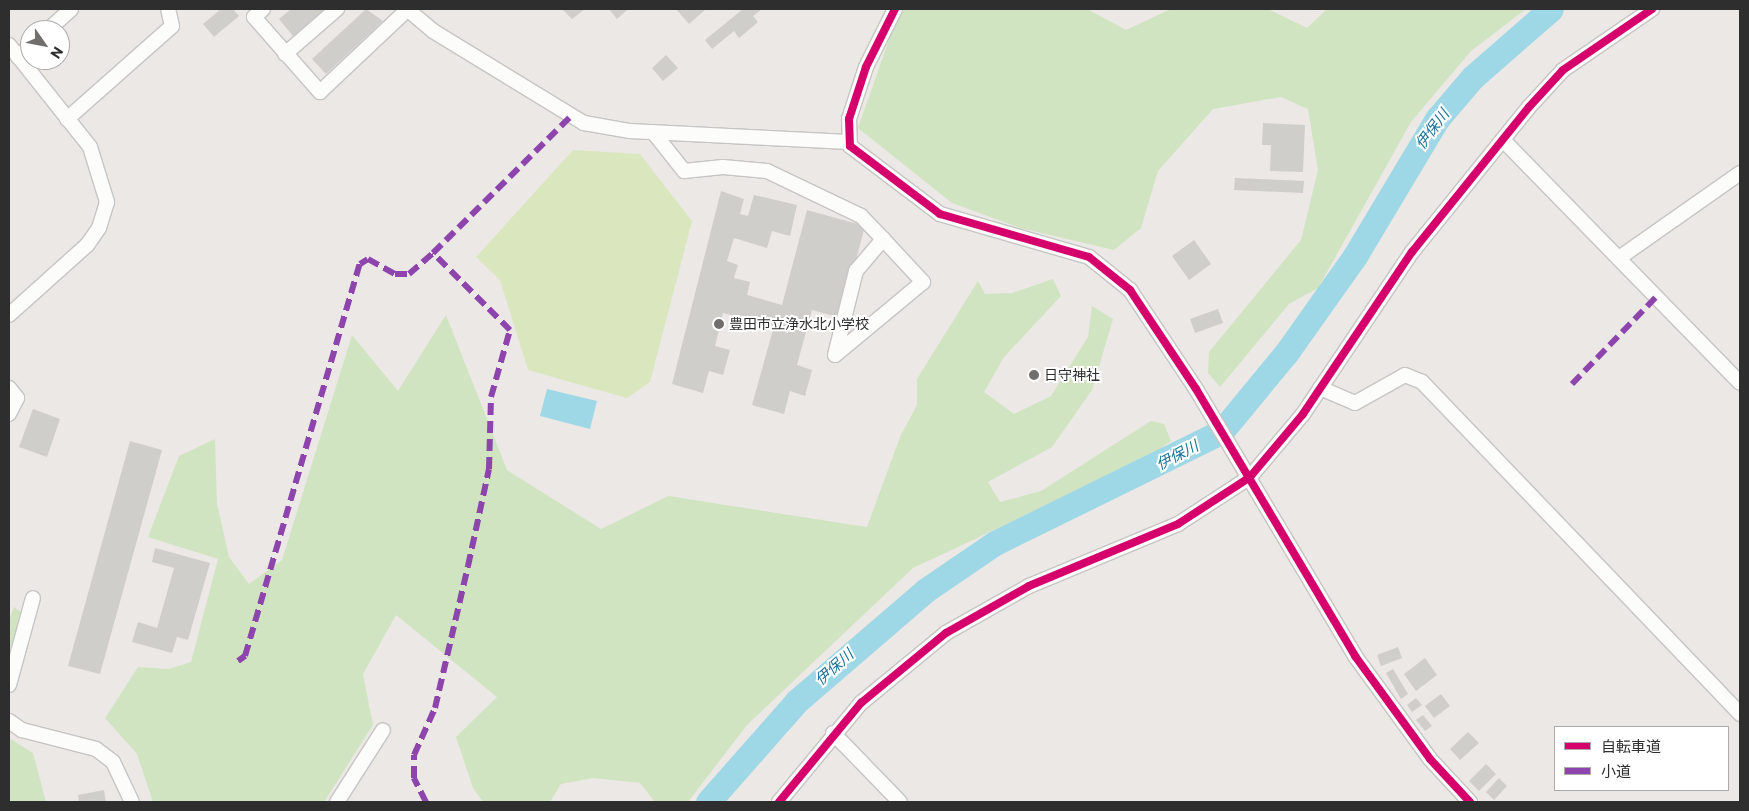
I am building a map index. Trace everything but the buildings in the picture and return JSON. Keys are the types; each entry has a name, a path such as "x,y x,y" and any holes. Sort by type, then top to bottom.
{"street":[{"path":"59,20 71,9"},
{"path":"67,119 172,26 168,9"},
{"path":"263,9 254,17 320,92 408,9 433,31 570,117 595,126 653,132 849,142 910,195 940,214 1089,257 1130,290 1196,389 1355,656 1430,759 1470,802"},
{"path":"285,54 338,9"},
{"path":"849,142 849,119 866,67 895,9"},
{"path":"779,802 833,733 890,676 990,606 1178,524 1247,472 1320,388 1412,252 1563,70 1652,9"},
{"path":"9,45 95,157 106,191 103,219 87,245 9,315"},
{"path":"653,132 684,171 723,167 767,171 861,216 883,239 923,282 835,355 856,271 883,239"},
{"path":"1503,140 1740,383"},
{"path":"1619,258 1740,173"},
{"path":"1320,388 1355,403 1404,375 1422,382 1740,714"},
{"path":"9,388 17,398 9,414"},
{"path":"9,685 33,598"},
{"path":"9,721 22,730 96,749 113,762 132,802"},
{"path":"337,802 383,730"},
{"path":"833,733 900,802"}],"green space":[{"path":"905,9 1087,9 1126,30 1171,9 1268,9 1307,28 1327,9 1526,9 1471,51 1411,122 1318,288 1289,304 1220,387 1208,373 1209,352 1301,240 1318,170 1308,109 1281,97 1213,109 1158,171 1141,228 1114,250 1020,228 952,203 858,128 897,17"},
{"path":"573,150 640,154 692,221 650,382 627,398 528,370 500,280 476,257"},
{"path":"1053,279 1061,296 1004,357 984,392 1014,414 1051,396 1088,337 1092,306 1113,319 1092,390 1052,447 988,482 1000,502 1041,491 1151,421 1164,424 1171,441 1147,458 913,568 747,725 688,802 655,802 640,783 593,778 561,784 550,802 483,802 473,788 456,737 497,697 396,615 363,674 373,725 324,802 153,802 137,754 105,718 138,667 169,669 191,662 218,559 148,537 179,456 215,439 217,504 229,557 249,584 282,560 352,335 398,391 446,315 507,470 601,529 668,496 867,527 900,437 917,405 917,379 978,281 985,294 1012,293"},
{"path":"14,607 22,613 9,653 9,621"},
{"path":"9,738 33,753 46,802 9,802"}],"water":[{"path":"547,389 597,401 590,429 540,416"}],"waterway":[{"name":"伊保川","path":"708,802 797,701 926,590 995,543 1221,432 1287,352 1355,256 1437,119 1473,77 1551,9"}],"marked path":[{"path":"426,802 414,778 414,755 435,708 468,566 489,469 491,397 510,330 433,253 570,117"},
{"path":"238,661 245,656 360,264 368,259 395,274 409,274 433,253"},
{"path":"1572,384 1656,297"}],"cycle path":[{"path":"895,9 866,67 849,119 850,146 940,214 1089,257 1130,290 1196,389 1355,656 1430,759 1470,802"},
{"path":"779,802 861,703 946,633 1029,586 1178,524 1250,477 1303,414 1412,252 1529,107 1563,70 1652,9"}],"place":[{"name":"豊田市立浄水北小学校","path":"719,324"},
{"name":"日守神社","path":"1034,375"}]}
